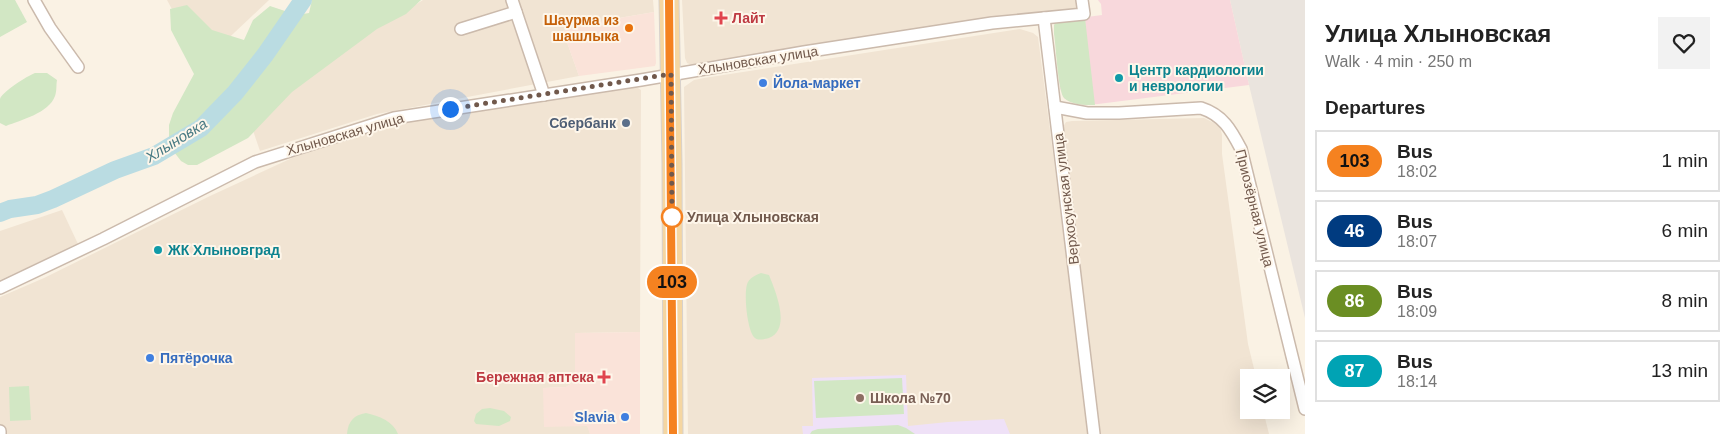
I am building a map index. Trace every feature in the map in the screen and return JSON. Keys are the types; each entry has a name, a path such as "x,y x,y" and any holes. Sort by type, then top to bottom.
{"main road":[{"path":"669,0 673,434"}],"street":[{"path":"34,0 50,28 78,67"},
{"path":"512,0 544,95"},
{"path":"1044,18 1084,14 1082,0"},
{"path":"460,29 516,12"},
{"name":"Хлыновская улица","path":"0,288 103,239 254,162 394,118 794,53 992,23 1044,18"},
{"name":"Верхосунская улица","path":"1044,18 1094,434"},
{"name":"Приозёрная улица","path":"1055,107 1087,113 1201,108 1221,118 1232,130 1241,149 1305,409"}],"shaded area":[{"path":"167,0 269,0 216,50 200,61"},
{"path":"423,0 653,0 654,12 590,23 563,31 579,76 377,114 260,151 246,110"},
{"path":"682,0 1079,0 1078,7 1075,10 694,66 687,63 685,58"},
{"path":"1098,0 1230,0 1249,85 1098,104 1085,105 1071,102 1064,98 1060,88 1054,25 1057,21 1102,15 1101,4"},
{"path":"1230,0 1305,0 1305,318 1249,85"},
{"path":"654,12 655,66 579,76 563,31 590,23"},
{"path":"1020,29 1033,33 1038,37 1089,434 688,434 684,87 694,80 704,78"},
{"path":"635,86 641,90 640,332 576,333 574,382 566,387 543,388 588,426 590,434 0,434 0,297 44,278 210,196 292,158 398,122"},
{"path":"1204,118 1220,126 1222,154 1248,344 1254,369 1240,369 1240,419 1265,419 1269,434 1099,434 1063,127 1066,122"},
{"path":"62,210 78,244 0,280 0,231"},
{"path":"640,332 640,434 590,434 587,426 544,427 543,388 566,387 574,382 575,333"},
{"name":"Школа №70","path":"906,375 908,426 1004,419 1010,434 803,434 802,426 813,426 812,378"}],"green space":[{"path":"0,0 15,0 27,22 0,37"},
{"path":"312,0 421,0 406,14 377,29 292,92 248,138 197,165 188,165 181,161 169,142 169,125 173,113 194,74 171,30 170,9 187,5 212,30 244,40 253,20 270,6 297,15 309,13"},
{"path":"1085,18 1095,105 1074,103 1064,98 1057,68 1054,25 1057,21"},
{"path":"35,73 47,73 57,80 56,94 52,102 41,111 27,118 6,126 0,123 0,99 2,96 15,84"},
{"path":"761,273 769,275 778,299 781,318 780,326 776,333 769,338 760,340 755,338 750,328 746,293 749,280"},
{"path":"902,378 904,414 816,418 814,381"},
{"path":"29,386 31,420 10,421 9,387"},
{"path":"490,408 504,411 511,417 510,421 499,426 476,424 474,421 476,414 482,409"},
{"path":"366,413 389,422 398,434 347,434 352,419"},
{"path":"898,425 915,434 810,434 818,429"}],"waterway":[{"name":"Хлыновка","path":"0,213 10,209 37,205 53,199 115,170 154,156 201,128 235,93 265,55 303,0"}],"bus line":[{"name":"103","path":"669,0 672,135 673,434"}],"place":[{"name":"Лайт","path":"721,18"},
{"name":"Шаурма из шашлыка","path":"629,28"},
{"name":"Центр кардиологии и неврологии","path":"1119,78"},
{"name":"Йола-маркет","path":"763,83"},
{"name":"Сбербанк","path":"626,123"},
{"name":"Улица Хлыновская","path":"672,217"},
{"name":"ЖК Хлыновград","path":"158,250"},
{"name":"Пятёрочка","path":"150,358"},
{"name":"Бережная аптека","path":"604,377"},
{"name":"Школа №70","path":"860,398"},
{"name":"Slavia","path":"625,417"}],"route":[{"path":"450,109 671,74 672,217"}]}
